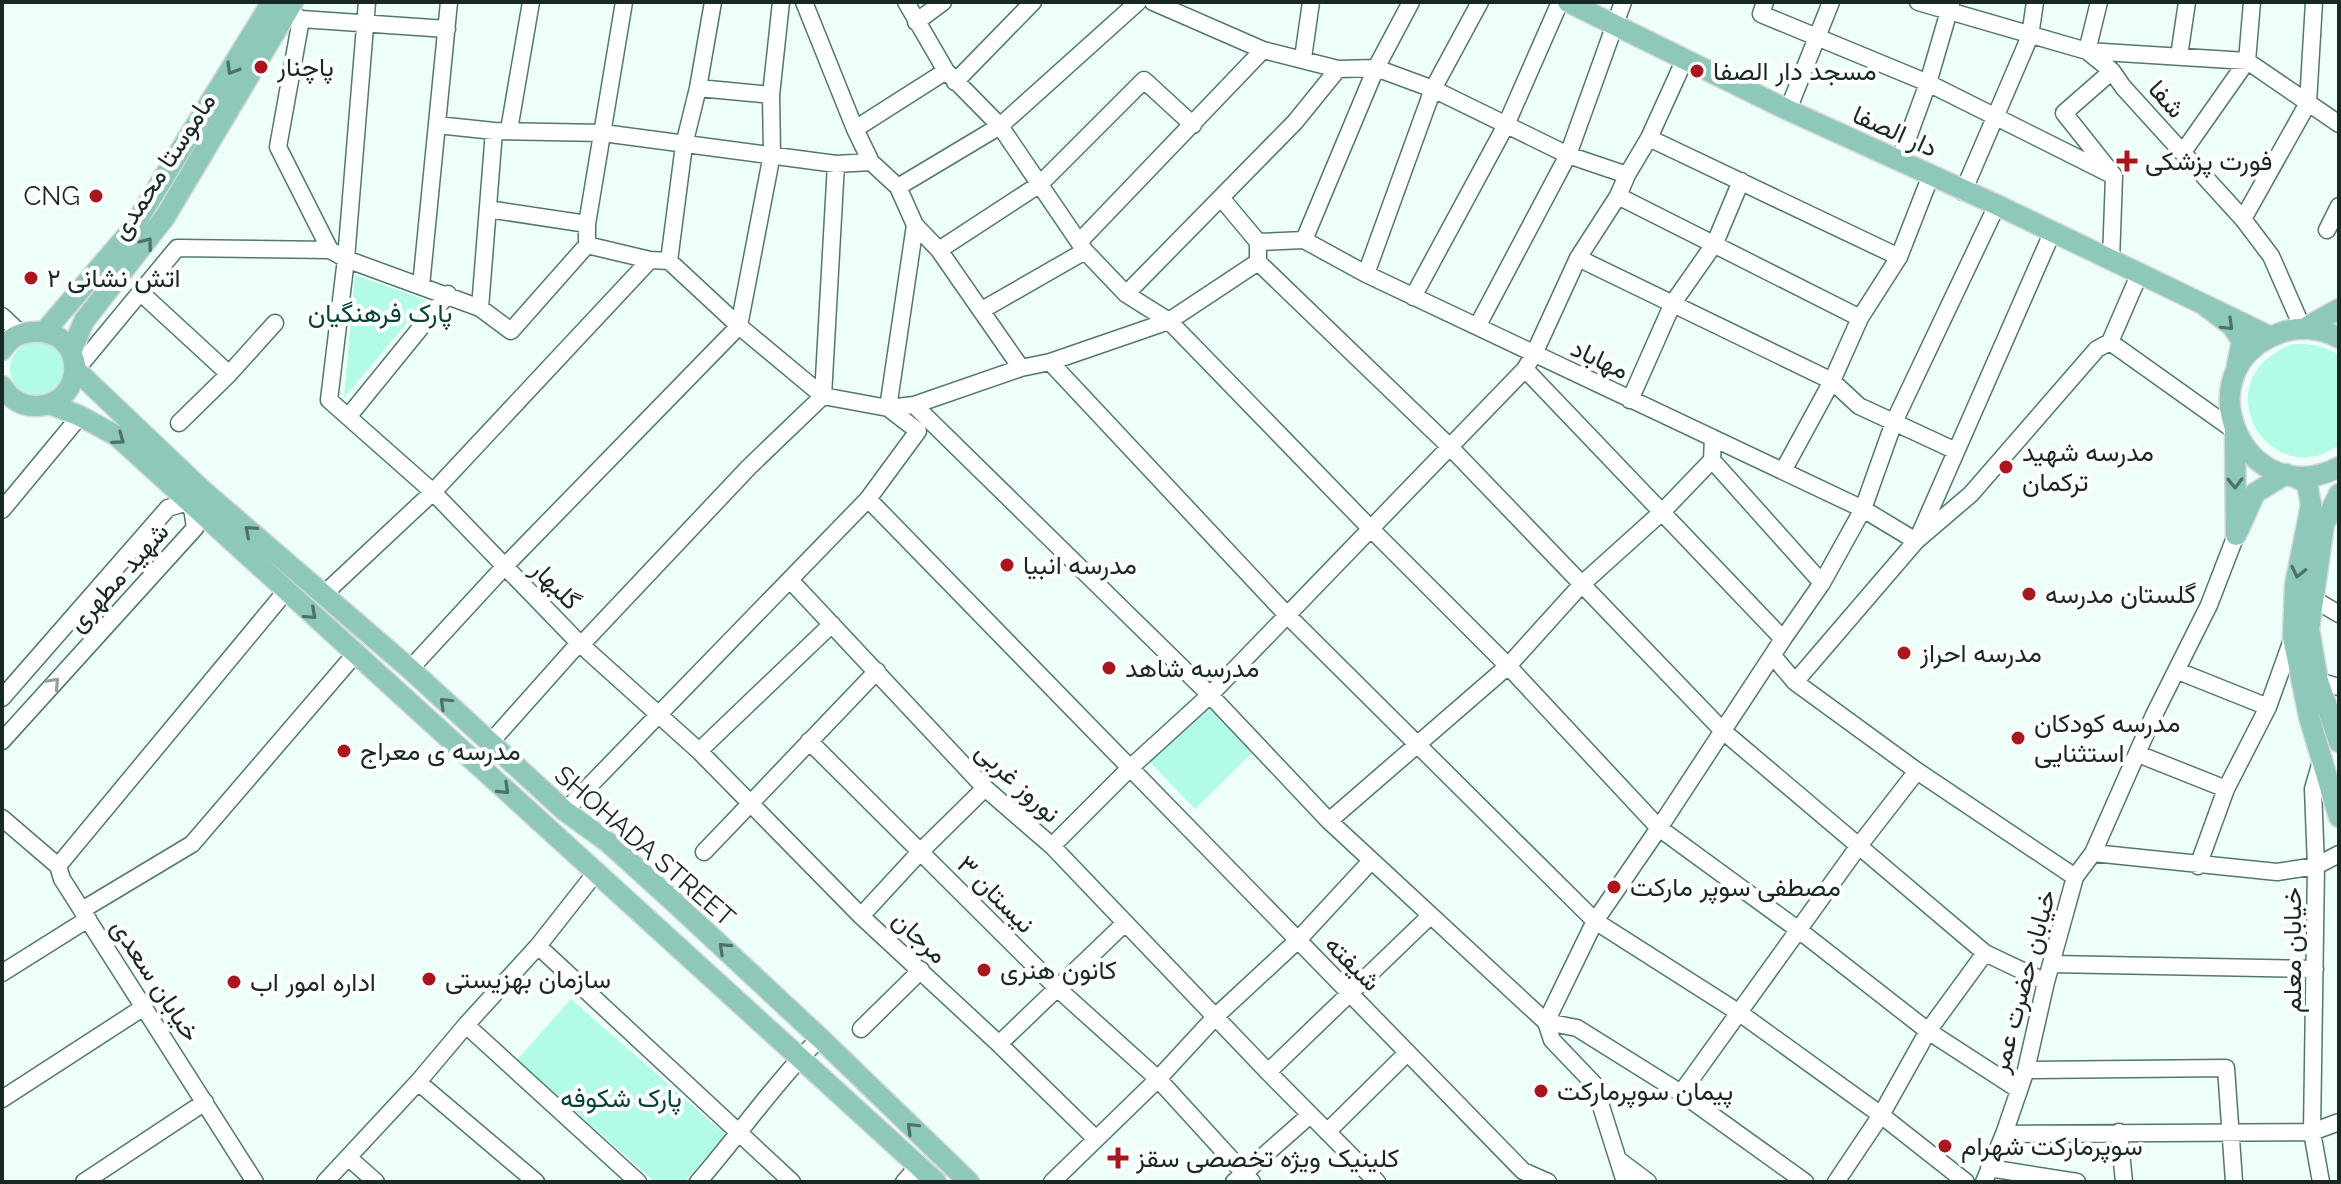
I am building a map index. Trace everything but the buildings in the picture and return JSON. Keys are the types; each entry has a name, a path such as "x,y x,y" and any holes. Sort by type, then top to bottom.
{"main road":[{"name":"دار الصفا","path":"1568,2 1684,61 2203,304"},
{"name":"ماموستا محمدی","path":"45,331 130,232 288,9"},
{"name":"ماموستا محمدی","path":"50,404 65,394 70,386 84,321 165,217 288,9"},
{"path":"2203,304 2269,336"},
{"path":"2203,304 2232,326 2242,341 2229,404 2235,431 2236,535"},
{"path":"2303,329 2339,309"},
{"path":"2235,373 2249,352 2269,336 2303,329 2318,330 2339,338"},
{"path":"2,350 10,339 20,333 45,331"},
{"name":"SHOHADA STREET","path":"45,331 56,335 88,385 286,591 936,1182"},
{"name":"SHOHADA STREET","path":"5,394 24,405 37,407 50,404 117,436 324,594 565,811 609,843 820,1038 969,1182"},
{"path":"2235,431 2245,449 2257,460 2307,483 2311,505 2295,585 2293,637 2321,762 2339,817"},
{"path":"2236,535 2255,493 2290,475 2315,476 2339,467"},
{"path":"2255,493 2279,485 2302,493 2311,505"},
{"path":"2339,494 2324,524 2309,629 2318,681 2339,742"}],"street":[{"path":"346,259 367,2"},
{"path":"421,286 449,2"},
{"path":"480,308 488,209 531,2"},
{"path":"74,361 177,248 330,250 346,259 480,308 511,331 587,245 587,224 624,2"},
{"path":"669,261 684,145 713,2"},
{"path":"410,669 504,567 739,326 772,154 771,95 781,2"},
{"path":"804,2 871,162 898,187 915,225 939,250 1021,368"},
{"path":"906,2 950,77 1000,126 1082,246 1126,294 1169,321 1508,666 1659,828 1800,931 1928,1031 2019,1090"},
{"path":"916,22 943,2"},
{"path":"855,129 950,77 1033,2"},
{"path":"898,187 1000,126 1138,2"},
{"path":"1153,2 1263,50 1338,69 1376,68 1433,89 1568,155 1627,175"},
{"path":"1303,58 1311,2"},
{"path":"1258,242 1304,240 1376,68 1411,2"},
{"path":"1366,274 1433,89 1480,2"},
{"path":"1413,297 1506,125 1560,2"},
{"path":"1478,325 1568,155 1623,2"},
{"path":"1765,2 1761,14 1928,83 2114,176"},
{"path":"1788,110 1831,2"},
{"name":"شفا","path":"1918,2 1950,6 2030,36 2087,51 2112,71 2243,219 2271,256 2303,329"},
{"path":"1963,192 2030,36 2035,2"},
{"path":"2099,2 2087,51 2247,61 2339,124"},
{"path":"2179,56 2187,2"},
{"path":"2183,152 2247,61 2252,2"},
{"path":"2243,219 2308,103 2314,2"},
{"path":"1899,162 1928,83 1950,6"},
{"path":"330,250 278,147 288,9 365,25 447,29"},
{"path":"982,310 1082,246 1263,50"},
{"path":"1052,846 1130,768 1210,695 1525,369 1578,258 1618,196 1649,138 1684,61"},
{"path":"1126,294 1295,122 1338,69"},
{"path":"2111,261 2114,176 2064,113 2112,71"},
{"path":"939,250 1040,184 1144,80 1193,125"},
{"path":"698,88 771,95"},
{"path":"437,125 603,133 836,164 871,162"},
{"path":"1649,138 1899,257"},
{"path":"489,744 749,467 823,396 836,164"},
{"path":"1783,471 1832,381 1860,318 1899,257 1931,175"},
{"path":"1630,400 1673,303 1715,243 1741,181"},
{"path":"1618,196 1860,318"},
{"path":"1222,199 1258,242 1258,262 1450,447 1723,731 1985,953 2046,982"},
{"path":"1546,1022 1595,921 1822,583 1863,509 1894,422 1997,205"},
{"path":"2327,230 2339,206"},
{"path":"488,209 587,224"},
{"path":"888,408 915,225"},
{"path":"1916,541 2052,233"},
{"name":"مهاباد","path":"1304,240 1413,297 1863,509 1916,541"},
{"path":"587,245 650,260 669,261 739,326 823,396 888,408 914,405 1169,321 1258,262"},
{"path":"1578,258 1832,381 1859,406 1956,451"},
{"name":"گلبهار","path":"346,259 329,400 433,492 580,644 699,751 750,802"},
{"path":"324,594 433,492 650,260"},
{"path":"1795,682 1916,541 1971,494 2097,349 2110,342 2139,275"},
{"path":"140,292 229,374"},
{"path":"348,417 448,294"},
{"path":"2,316 20,333"},
{"path":"179,423 275,323"},
{"path":"2110,342 2235,431"},
{"path":"1050,362 1286,614 1595,921 1741,1014 1881,1115 1966,1182"},
{"path":"1525,369 1783,639"},
{"path":"914,405 1210,695 1329,821 1546,1022 1552,1040 1594,1084 1625,1182"},
{"path":"565,811 868,499 918,431 888,408"},
{"path":"2,510 80,416"},
{"path":"1329,821 1508,666 1582,584 1663,511 1712,460 1713,438"},
{"path":"1712,460 1822,583"},
{"name":"شهید مطهری","path":"2,698 168,508 196,495 195,528 2,741"},
{"name":"شیفته","path":"868,499 1523,1171 1548,1182"},
{"name":"خیابان حضرت عمر","path":"1986,1175 2026,1070 2075,877 2093,853 2154,715 2209,605 2236,535"},
{"name":"نوروز غربی","path":"790,580 985,788 1052,846 1377,1182"},
{"path":"58,866 286,591"},
{"path":"2312,598 2339,614"},
{"path":"699,751 832,624"},
{"path":"2198,866 2226,789 2268,707 2293,637"},
{"path":"2,973 192,844 356,653"},
{"path":"1773,656 1795,682 1917,771 2075,877"},
{"path":"704,852 877,671"},
{"path":"2178,671 2268,707"},
{"path":"2318,681 2339,687"},
{"name":"خیابان معلم","path":"2321,1182 2312,1132 2316,866 2313,789 2331,720"},
{"name":"نیستان ۳","path":"809,741 1057,988 1158,1079 1243,1179"},
{"path":"2138,754 2226,789"},
{"path":"1681,1093 1741,1014 1858,847 1917,771"},
{"path":"861,916 985,788"},
{"name":"مرجان","path":"750,802 861,916 1095,1138"},
{"name":"خیابان سعدی","path":"2,818 58,866 62,879 255,1182"},
{"path":"2093,853 2277,872 2316,866 2339,854"},
{"path":"1052,1182 1158,1079 1216,1016 1297,941 1371,861"},
{"path":"325,1182 538,946 597,871"},
{"path":"1268,1072 1430,916"},
{"path":"999,1044 1125,923"},
{"path":"538,946 792,1182"},
{"path":"1836,1182 1881,1115 1928,1031 1985,953"},
{"path":"2052,964 2315,969"},
{"path":"861,1029 921,970"},
{"path":"2,1099 144,1007"},
{"path":"1546,1022 1577,1028 1681,1093 1804,1181"},
{"path":"466,1025 638,1182"},
{"path":"698,1182 820,1038"},
{"path":"1327,1132 1407,1053"},
{"path":"2026,1070 2226,1068 2234,1182"},
{"path":"418,1082 536,1182"},
{"path":"84,1182 205,1102"},
{"path":"1243,1179 1310,1115"},
{"path":"2004,1134 2312,1132 2339,1122"},
{"path":"2119,1132 2124,1182"},
{"path":"349,1158 376,1182"},
{"path":"1620,1161 1648,1182"},
{"path":"904,1182 919,1165"},
{"path":"1986,1175 2077,1182"}],"green space":[{"name":"پارک فرهنگیان","path":"355,275 426,300 344,398"},
{"path":"37,342 48,344 56,350 62,358 62,380 56,388 48,394 37,396 26,394 18,388 12,380 10,369 12,358 18,350 26,344"},
{"path":"2293,344 2318,346 2339,356 2339,445 2313,456 2289,455 2269,444 2255,426 2248,405 2251,382 2265,360"},
{"path":"1208,705 1253,752 1195,809 1148,760"},
{"name":"پارک شکوفه","path":"571,999 726,1135 684,1182 655,1182 517,1060"}],"place":[{"name":"پاچنار","path":"261,67"},
{"name":"مسجد دار الصفا","path":"1697,71"},
{"name":"فورت پزشکی","path":"2127,161"},
{"name":"CNG","path":"96,196"},
{"name":"اتش نشانی ۲","path":"31,278"},
{"name":"مدرسه شهید ترکمان","path":"2006,467"},
{"name":"مدرسه انبیا","path":"1007,565"},
{"name":"گلستان مدرسه","path":"2029,594"},
{"name":"مدرسه احراز","path":"1904,653"},
{"name":"مدرسه شاهد","path":"1109,668"},
{"name":"مدرسه کودکان استثنایی","path":"2018,738"},
{"name":"مدرسه ی معراج","path":"344,751"},
{"name":"مصطفی سوپر مارکت","path":"1614,887"},
{"name":"کانون هنری","path":"984,970"},
{"name":"سازمان بهزیستی","path":"429,979"},
{"name":"اداره امور اب","path":"234,982"},
{"name":"پیمان سوپرمارکت","path":"1541,1091"},
{"name":"سوپرمارکت شهرام","path":"1945,1146"},
{"name":"کلینیک ویژه تخصصی سقز","path":"1118,1158"}]}
